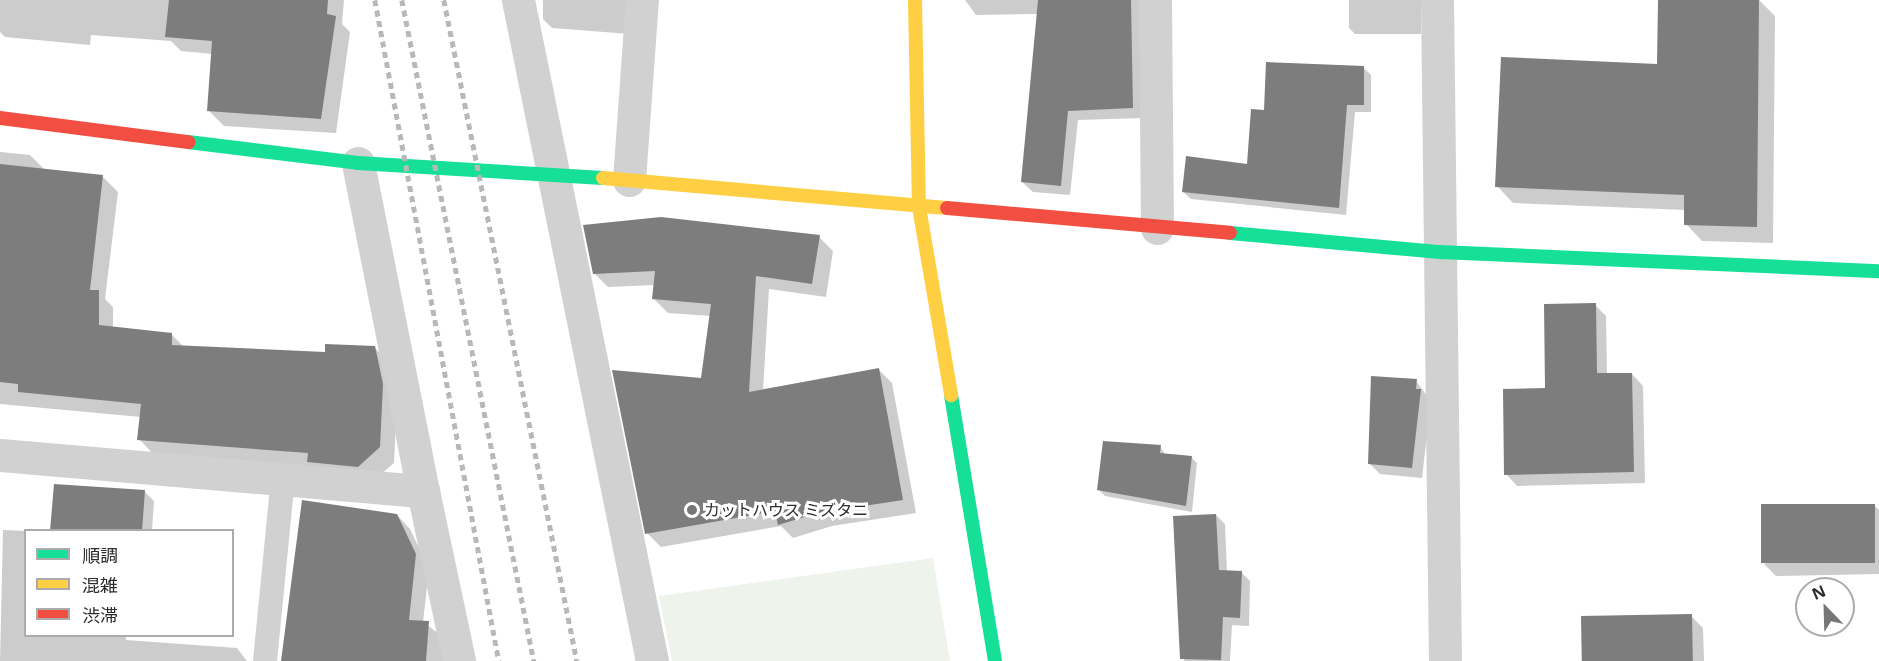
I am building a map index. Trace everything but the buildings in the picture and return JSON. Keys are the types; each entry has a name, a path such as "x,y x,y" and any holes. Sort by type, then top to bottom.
{"street":[{"path":"518,0 652,661"},
{"path":"629,180 642,0"},
{"path":"915,0 920,207 995,661"},
{"path":"1155,0 1157,228"},
{"path":"1437,0 1445,661"},
{"path":"0,118 358,163 629,180 1440,252 1879,271"},
{"path":"358,163 459,661"},
{"path":"0,455 423,491"}],"lane":[{"path":"266,661 283,479"}],"shaded area":[{"path":"933,558 950,661 672,661 659,596"}],"railway":[{"path":"375,0 499,661"},
{"path":"402,0 534,661"},
{"path":"444,0 577,661"}],"traffic: fast":[{"path":"188,142 358,163 603,178"},
{"path":"1230,233 1440,252 1879,271"},
{"path":"951,395 995,661"}],"traffic: slow":[{"path":"915,0 919,207 951,395"},
{"path":"603,178 947,208"}],"traffic: jam":[{"path":"0,118 188,142"},
{"path":"947,208 1230,233"}],"place":[{"name":"カットハウス ミズタニ","path":"692,510"}]}
